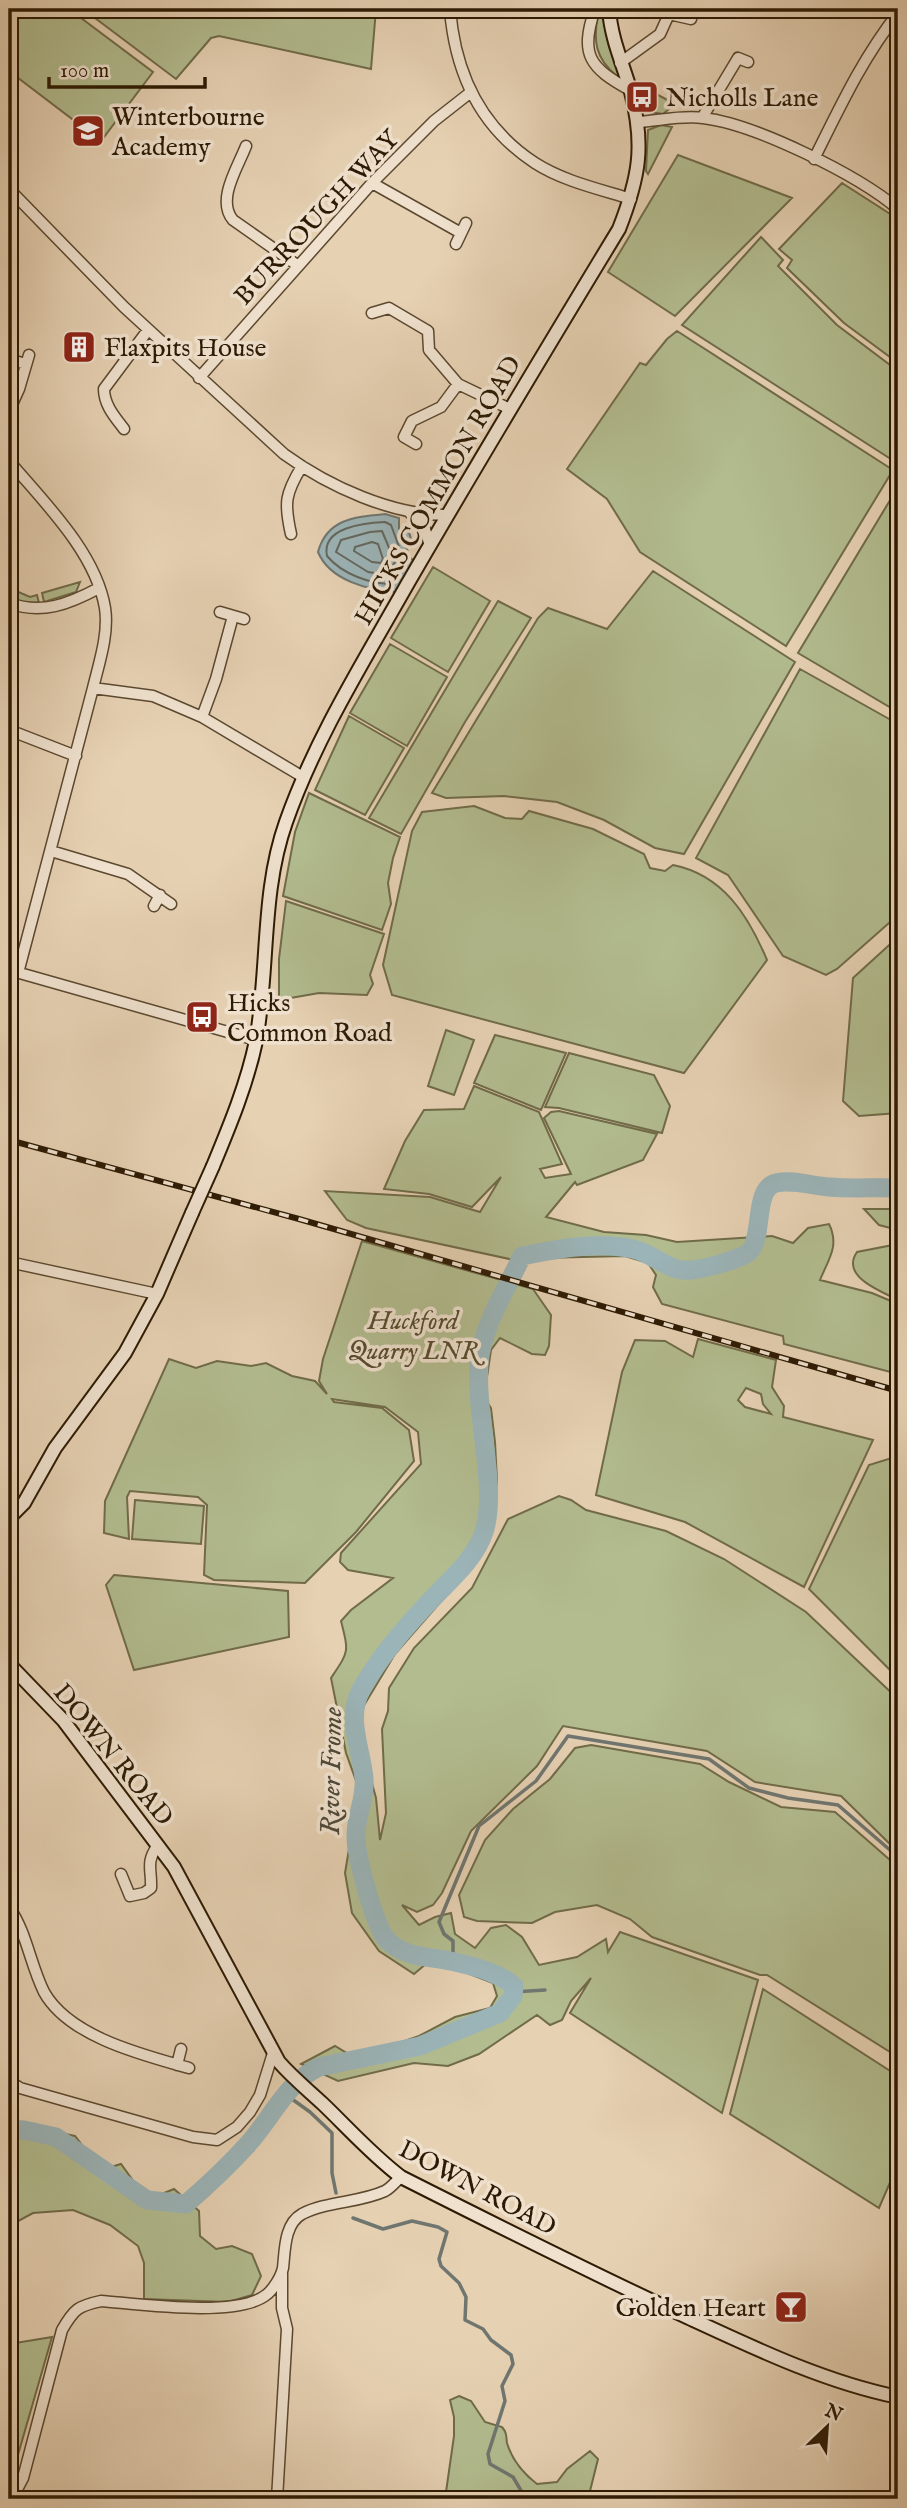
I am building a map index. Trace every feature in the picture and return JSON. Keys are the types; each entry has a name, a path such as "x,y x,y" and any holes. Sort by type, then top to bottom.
{"street":[{"path":"450,9 453,40 461,71 496,131 536,163 572,180 631,199 639,157 638,122 610,29 608,9"},
{"path":"595,9 587,38 592,59 607,77 630,90"},
{"path":"620,63 660,34 665,11 691,19"},
{"path":"814,159 869,53 898,13"},
{"path":"702,118 738,58 748,62"},
{"name":"BURROUGH WAY","path":"200,378 372,183 434,121 471,92"},
{"path":"638,122 702,118 769,138 858,182 898,209"},
{"path":"246,146 225,201 227,213 233,220 298,265"},
{"path":"372,183 461,233"},
{"path":"11,195 148,330 302,466 354,492 410,513 448,514"},
{"name":"HICKS COMMON ROAD","path":"9,1518 24,1503 55,1448 125,1353 157,1294 236,1109 256,1040 274,866 284,825 303,777 335,711 429,546 619,229 631,199"},
{"path":"456,244 466,223"},
{"path":"372,313 389,307 428,331 429,350 458,384 510,409"},
{"path":"124,429 111,412 104,397 104,389 148,330"},
{"path":"9,411 28,360 15,361"},
{"path":"416,444 404,437 412,421 442,407 458,384"},
{"path":"9,461 72,534 99,588 105,609 104,642 76,756 51,852 13,971 256,1040"},
{"path":"291,534 285,509 286,498 302,466"},
{"path":"410,513 424,526 429,546"},
{"path":"9,603 27,609 54,607 70,603 99,588"},
{"path":"220,612 244,619"},
{"path":"202,718 233,616"},
{"path":"93,688 153,696 202,718 303,777"},
{"path":"9,730 76,756"},
{"path":"51,852 128,874 172,904"},
{"path":"153,906 160,895"},
{"path":"9,1262 157,1294"},
{"name":"DOWN ROAD","path":"9,1664 63,1720 174,1867 276,2057 295,2081 380,2161 401,2177 557,2256 730,2337 806,2369 877,2393 898,2397"},
{"path":"121,1874 130,1896 144,1894 151,1888 150,1856 158,1845"},
{"path":"9,1908 24,1935 44,1991 54,2006 107,2042 189,2068"},
{"path":"177,2065 181,2049"},
{"path":"9,2081 20,2088 105,2114 193,2137 217,2140 237,2127 250,2112 276,2057"},
{"path":"277,2499 287,2329 282,2308 282,2273 288,2233 293,2221 302,2214 386,2191 401,2177"},
{"path":"12,2499 23,2478 62,2330 72,2312 101,2301 222,2309 259,2300 269,2294 282,2273"},
{"path":"259,2300 272,2302 282,2308"}],"green space":[{"path":"22,9 69,9 153,72 101,141 9,71 9,26"},
{"path":"83,9 376,9 371,69 219,36 211,38 176,79"},
{"path":"598,14 602,14 609,47 619,74 617,76 604,63 597,48"},
{"path":"643,87 675,104 663,114 650,112 646,107"},
{"path":"661,125 672,127 648,174 648,130"},
{"path":"678,155 792,198 675,316 608,272"},
{"path":"842,183 898,219 898,363 844,323 787,268 792,260 779,249"},
{"path":"761,237 783,260 778,266 837,325 898,371 897,463 682,325"},
{"path":"677,331 893,470 786,646 640,552 607,499 567,469 640,363 646,365"},
{"path":"898,487 898,712 798,653"},
{"path":"433,567 490,601 448,672 391,638"},
{"path":"653,571 795,662 684,854 655,848 604,820 557,802 504,796 446,798 432,793 538,618 548,608 607,629"},
{"path":"80,582 76,592 44,602 42,593"},
{"path":"9,588 30,597 37,595 39,603 26,605 9,598"},
{"path":"498,601 531,618 465,722 401,834 369,818"},
{"path":"390,644 447,677 407,746 350,713"},
{"path":"800,669 898,724 898,915 837,969 826,975 783,956 728,875 696,858"},
{"path":"349,716 404,748 365,815 315,790"},
{"path":"309,793 400,837 388,883 391,904 382,930 283,896 295,832"},
{"path":"474,806 505,818 522,819 529,811 593,829 644,854 650,868 665,871 673,865 691,870 706,878 732,899 767,960 684,1073 392,995 383,965 412,831 422,812"},
{"path":"286,901 384,934 370,975 373,984 367,995 319,993 279,1000 279,959"},
{"path":"898,937 898,1113 859,1116 843,1101 853,978"},
{"path":"446,1030 474,1040 454,1095 428,1086"},
{"path":"495,1035 566,1053 541,1110 474,1083"},
{"path":"569,1053 654,1075 670,1106 662,1133 545,1107"},
{"path":"474,1086 539,1112 562,1164 540,1169 545,1178 571,1174 544,1118 551,1112 559,1111 657,1134 643,1160 577,1185 575,1182 546,1217 604,1232 646,1235 677,1242 772,1236 793,1243 808,1228 829,1224 833,1246 820,1280 872,1293 898,1304 898,1374 784,1344 783,1336 662,1304 653,1287 656,1275 648,1263 625,1256 541,1258 528,1263 366,1228 347,1220 325,1191 430,1197 480,1212 501,1177 472,1207 429,1194 384,1189 405,1141 424,1110 464,1109"},
{"path":"864,1209 898,1209 898,1230 879,1225"},
{"name":"Huckford Quarry LNR","path":"362,1241 533,1289 551,1315 549,1346 545,1355 532,1354 500,1338 491,1350 484,1397 491,1408 495,1442 497,1481 492,1533 480,1557 395,1654 363,1707 361,1743 376,1798 380,1840 386,1813 382,1729 388,1711 389,1688 414,1648 472,1588 508,1519 559,1496 586,1510 666,1531 724,1559 806,1612 898,1699 898,1852 841,1796 755,1782 707,1751 563,1726 537,1766 471,1831 442,1893 433,1905 417,1912 402,1905 419,1925 451,1913 455,1934 475,1948 491,1928 506,1925 522,1937 539,1965 577,1957 606,1939 608,1952 620,1932 758,1980 722,2113 570,2013 591,1978 571,2001 562,2020 550,2025 537,2015 479,2054 448,2066 414,2063 338,2081 301,2064 335,2046 355,2058 419,2036 455,2017 490,2008 497,1996 493,1983 462,1971 462,1958 439,1953 414,1974 379,1951 352,1913 345,1873 359,1789 346,1753 331,1678 346,1651 341,1621 351,1610 393,1578 348,1570 340,1562 341,1553 421,1464 418,1432 385,1407 332,1399 334,1402 382,1408 409,1430 414,1461 356,1532 305,1583 214,1580 204,1575 207,1505 198,1497 130,1491 127,1497 129,1539 104,1533 105,1501 169,1359 196,1368 217,1361 251,1366 266,1363 292,1376 315,1381 327,1394 319,1381 323,1359"},
{"path":"898,1244 898,1300 863,1281 853,1263 857,1252"},
{"path":"698,1339 776,1360 772,1387 784,1406 783,1417 873,1440 804,1587 685,1522 596,1495 622,1372 635,1340 665,1341 693,1357","holes":["746,1388 761,1394 763,1404 771,1414 745,1407 738,1400"]},
{"path":"898,1456 898,1678 809,1589 869,1465"},
{"path":"135,1500 204,1506 201,1544 132,1539"},
{"path":"114,1575 288,1591 289,1637 134,1670 106,1585"},
{"path":"591,1745 700,1764 729,1782 781,1807 835,1812 898,1867 898,2057 767,1975 760,1975 652,1937 630,1919 597,1905 555,1912 532,1923 477,1921 464,1917 459,1895 485,1840 513,1809 550,1779 575,1748"},
{"path":"763,1989 898,2076 898,2164 879,2208 730,2114"},
{"path":"9,2123 75,2136 101,2170 121,2164 147,2200 174,2189 199,2211 200,2236 216,2249 232,2246 252,2254 261,2276 252,2295 228,2302 144,2299 144,2263 138,2246 110,2225 73,2210 33,2213 9,2226"},
{"path":"52,2337 11,2479 9,2484 9,2344"},
{"path":"459,2396 471,2401 485,2422 502,2427 515,2461 537,2484 557,2482 567,2469 590,2451 598,2459 588,2499 445,2499 454,2436 450,2400"}],"water":[{"path":"385,514 399,518 399,529 409,532 411,539 403,540 411,559 416,560 396,592 363,586 341,577 331,570 318,552 322,541 335,526 353,519"}],"waterway":[{"name":"River Frome","path":"9,2129 56,2137 147,2200 186,2204 242,2151 289,2091 319,2067 420,2046 500,2013 513,1996 514,1986 508,1981 475,1967 401,1950 382,1933 367,1890 357,1844 356,1828 364,1785 355,1722 361,1690 376,1666 423,1608 469,1559 484,1532 489,1494 480,1405 479,1364 485,1336 496,1308 522,1256 577,1247 605,1246 641,1251 676,1269 714,1266 751,1250 755,1243 764,1193 776,1183 796,1182 838,1188 898,1188"},
{"path":"453,1961 453,1941 444,1934 439,1922 479,1826 536,1781 568,1736 709,1759 749,1788 788,1798 838,1805 898,1857"},
{"path":"513,1992 545,1990"},
{"path":"285,2094 310,2112 332,2133 332,2173 336,2193"},
{"path":"353,2218 383,2229 412,2221 447,2232 439,2259 441,2266 459,2283 466,2297 465,2320 483,2329 491,2340 511,2355 513,2364 502,2386 505,2401 488,2454 490,2464 513,2477 526,2499"}],"railway":[{"path":"9,1140 299,1219 898,1391"}],"place":[{"name":"Nicholls Lane","path":"642,97"},
{"name":"Winterbourne Academy","path":"88,131"},
{"name":"Flaxpits House","path":"79,347"},
{"name":"Hicks Common Road","path":"202,1017"},
{"name":"Golden Heart","path":"791,2307"}]}
